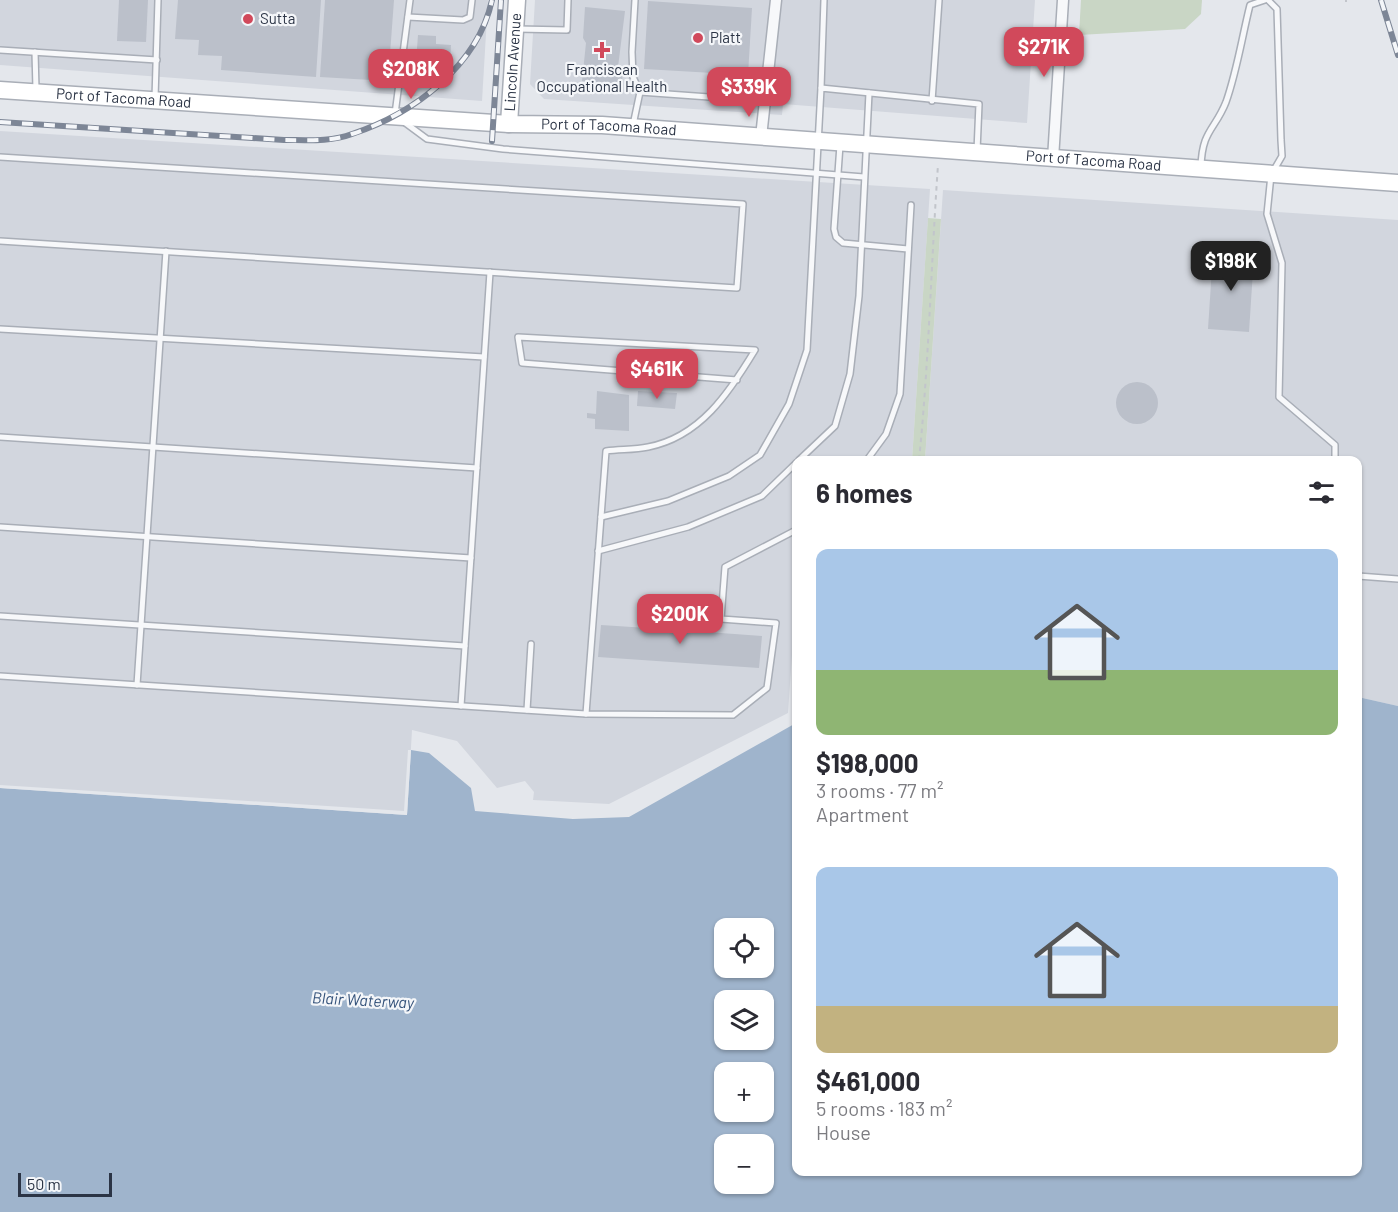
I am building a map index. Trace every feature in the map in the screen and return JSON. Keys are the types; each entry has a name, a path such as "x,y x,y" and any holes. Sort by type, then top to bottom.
{"main road":[{"name":"Lincoln Avenue","path":"509,124 517,0"},
{"name":"Port of Tacoma Road","path":"0,90 509,124 632,128 1398,183"}],"street":[{"path":"761,137 776,0"},
{"path":"1053,159 1063,0"}],"lane":[{"path":"155,100 158,0"},
{"path":"410,0 395,116 427,139 503,149 864,177"},
{"path":"408,17 463,20 470,17 472,0"},
{"path":"515,29 567,30 568,0"},
{"path":"632,128 640,92 633,77 635,0"},
{"path":"601,517 668,501 729,476 760,455 789,404 807,350 819,141 817,123 821,87 824,0"},
{"path":"932,101 939,0"},
{"path":"1201,170 1204,141 1225,104 1250,5 1267,0 1277,9 1282,156 1271,175 1267,214 1282,263 1279,397 1335,445 1335,456"},
{"path":"0,50 157,60"},
{"path":"35,52 36,92"},
{"path":"821,87 932,101 980,104 977,153"},
{"path":"640,92 765,101"},
{"path":"804,456 835,426 850,374 861,244 869,93"},
{"path":"840,144 836,237 843,243 908,249"},
{"path":"0,157 743,204 737,288 0,241"},
{"path":"870,456 886,434 900,394 911,205"},
{"path":"137,685 166,251"},
{"path":"461,706 490,272"},
{"path":"0,329 484,357"},
{"path":"586,714 606,451 649,447 684,434 714,410 737,380 755,350 518,337 522,363 737,380"},
{"path":"0,437 477,468"},
{"path":"598,551 688,527 762,496 792,468"},
{"path":"0,527 471,558"},
{"path":"0,676 586,714 733,715 767,688 776,622 722,619 725,567 792,532"},
{"path":"1362,576 1398,579"},
{"path":"0,616 465,646"},
{"path":"526,710 531,644"}],"path":[{"path":"919,456 927,363 927,328 932,304 939,150"}],"shaded area":[{"path":"0,0 488,0 482,101 0,65"},
{"path":"535,0 1035,0 1027,123 783,104 782,115 544,99 530,84"},
{"path":"0,131 930,189 912,456 792,456 792,655 788,713 609,804 533,800 534,792 525,781 497,788 457,741 412,730 407,815 0,788"},
{"path":"943,190 1398,220 1398,706 1362,698 1362,456 925,456"}],"green space":[{"path":"1081,0 1202,0 1201,14 1185,29 1079,35"},
{"path":"928,218 941,219 925,456 912,456"}],"water":[{"name":"Blair Waterway","path":"1362,698 1398,706 1398,1212 0,1212 0,788 407,815 411,750 429,753 471,788 475,811 573,819 629,817 792,725 792,1176 1362,1176"}],"pier":[{"path":"408,750 411,750 407,815 0,788 0,785 404,811"}],"building":[{"path":"119,0 148,0 146,42 117,41"},
{"name":"Sutta","path":"178,0 321,0 316,77 221,70 222,56 198,55 199,40 175,39"},
{"path":"325,0 394,0 388,81 320,77"},
{"name":"Platt","path":"648,1 752,8 748,75 644,69"},
{"name":"Franciscan Occupational Health","path":"585,7 625,11 618,67 623,67 622,84 582,81 586,43 583,38"},
{"path":"418,35 436,36 436,44 451,45 450,64 416,62"},
{"path":"1213,253 1254,255 1249,332 1208,329"},
{"path":"1137,382 1152,388 1158,403 1152,418 1137,424 1122,418 1116,403 1122,388"},
{"path":"597,391 629,395 629,431 595,429 595,419 587,418 587,413 596,414"},
{"path":"638,391 677,393 675,409 637,406"},
{"path":"664,618 708,621 707,632 762,636 759,668 598,657 601,625 663,629"}],"railway":[{"path":"0,122 284,140 344,137 398,114 440,84 473,46 492,0"},
{"path":"492,141 501,0"},
{"path":"1381,0 1398,55"}],"place":[{"name":"Sutta","path":"248,19"},
{"name":"Platt","path":"698,38"},
{"name":"Franciscan Occupational Health","path":"602,50"}]}
